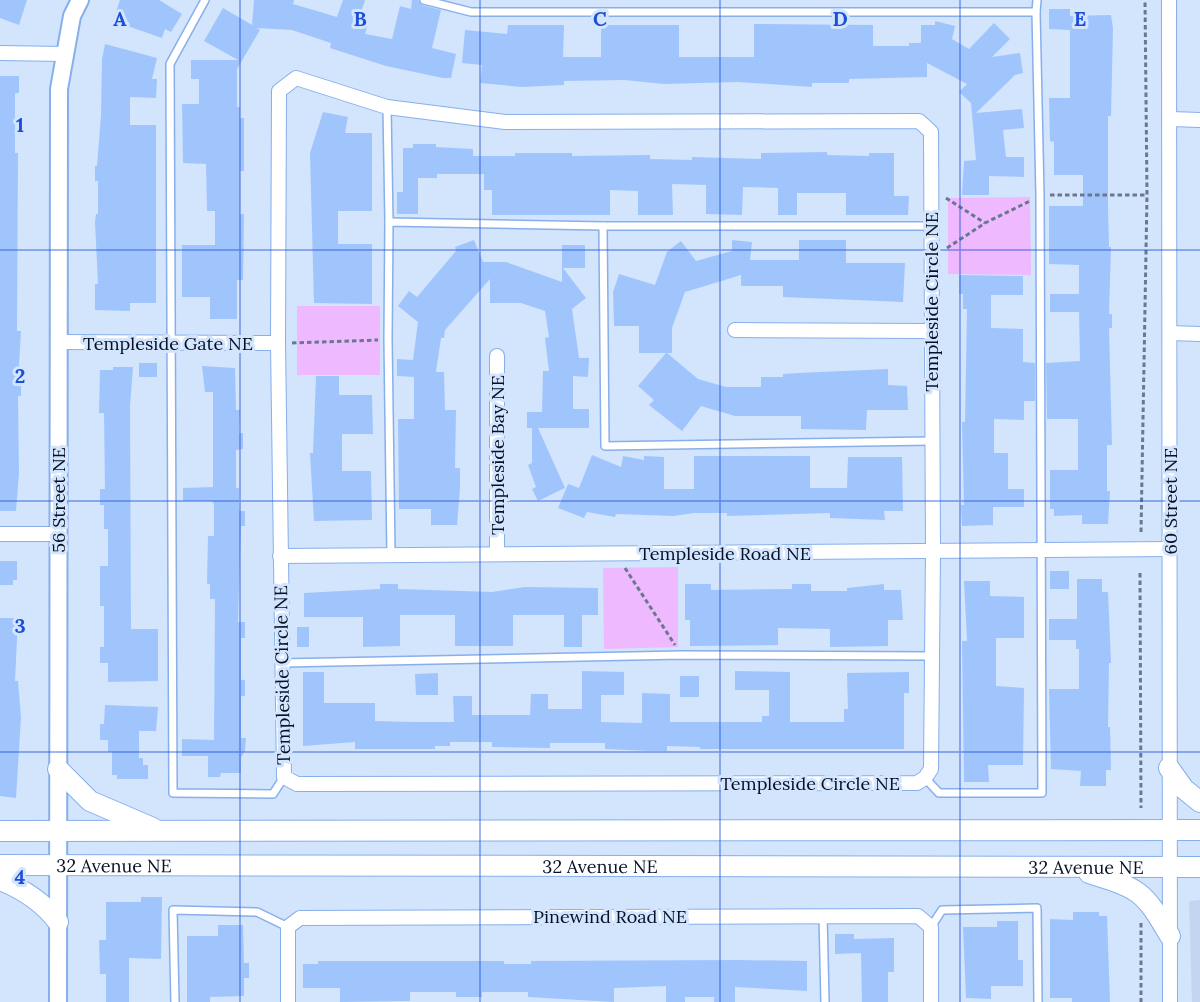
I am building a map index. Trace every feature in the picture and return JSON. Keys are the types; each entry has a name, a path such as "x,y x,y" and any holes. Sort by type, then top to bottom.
{"main road":[{"path":"1169,768 1184,789 1200,802"},
{"path":"58,769 90,801 161,831"},
{"name":"32 Avenue NE","path":"0,831 1200,830"},
{"name":"32 Avenue NE","path":"0,865 1200,867"},
{"path":"1070,867 1126,884 1142,893 1170,936"},
{"path":"0,880 29,894 58,922"}],"street":[{"name":"56 Street NE","path":"58,1002 59,89 72,16 80,0"},
{"name":"60 Street NE","path":"1169,0 1171,119 1170,1002"},
{"path":"0,53 64,54"},
{"name":"Templeside Circle NE","path":"296,78 387,107 505,122 919,121 931,132 930,199 933,551 930,769 925,778 917,783 297,784 284,777 278,343 279,91 296,78"},
{"path":"1171,119 1200,120"},
{"path":"735,330 930,332"},
{"path":"1170,333 1200,334"},
{"name":"Templeside Gate NE","path":"58,342 278,343"},
{"name":"Templeside Bay NE","path":"497,356 497,554"},
{"path":"0,534 58,534"},
{"name":"Templeside Road NE","path":"280,556 1170,549"},
{"name":"Pinewind Road NE","path":"288,927 300,918 823,915 918,916 931,927"},
{"path":"288,927 288,1002"},
{"path":"931,927 931,1002"}],"lane":[{"path":"205,0 170,64 173,793 273,794 284,777"},
{"path":"424,0 471,12 491,13 1036,12"},
{"path":"925,778 939,793 1042,793 1037,0"},
{"path":"387,107 389,222 387,339 391,555"},
{"path":"389,222 603,226 931,226"},
{"path":"603,226 605,446 932,441"},
{"path":"281,663 682,655 932,656"},
{"path":"931,927 942,910 1037,908 1038,1002"},
{"path":"175,1002 173,910 257,912 288,927"},
{"path":"823,915 825,1002"}],"path":[{"path":"1141,532 1146,195 1145,0"},
{"path":"930,249 946,248 985,223 1040,195 1146,195"},
{"path":"930,199 948,198 985,223"},
{"path":"278,343 387,339"},
{"path":"615,554 682,655"},
{"path":"1140,573 1141,808"},
{"path":"1141,913 1141,1002"}],"shaded area":[{"path":"1030,197 1031,275 948,274 948,198"},
{"path":"297,306 380,306 380,375 297,375"},
{"path":"678,567 678,647 604,649 603,568"},
{"path":"1200,900 1200,1002 1192,1002 1189,901"}],"building":[{"path":"0,0 27,0 19,25 0,18"},
{"path":"120,0 159,0 182,14 171,32 165,29 162,38 113,21"},
{"path":"254,0 294,0 293,4 337,17 343,0 365,0 357,24 367,27 365,34 392,39 400,6 411,9 412,0 418,0 422,5 441,10 432,48 456,54 451,78 443,78 386,66 330,48 331,43 292,30 257,28 260,30 237,69 237,107 240,107 240,118 244,118 244,171 240,171 240,214 244,214 243,280 237,280 237,319 210,319 210,297 182,297 182,245 215,245 215,211 207,211 206,164 183,163 182,104 199,104 199,79 191,79 191,60 238,60 204,41 223,8 252,25"},
{"path":"1049,9 1070,9 1070,16 1111,15 1113,28 1111,116 1108,116 1112,445 1107,445 1107,491 1110,491 1108,524 1082,524 1082,515 1054,516 1054,509 1050,509 1050,470 1078,470 1078,419 1047,419 1046,363 1080,361 1079,312 1050,312 1050,294 1079,294 1079,265 1049,264 1049,206 1083,206 1083,175 1054,175 1054,142 1050,141 1049,98 1070,98 1070,30 1049,29"},
{"path":"935,21 955,26 952,39 969,49 994,23 1010,39 992,57 1020,53 1023,73 1015,75 976,113 1022,109 1024,128 1003,130 1006,157 1024,157 1024,177 989,176 989,195 962,195 964,161 976,160 971,103 959,92 967,84 927,63 927,77 849,79 849,83 812,83 812,87 738,82 664,84 624,80 564,81 564,85 522,87 480,83 482,65 462,63 465,30 507,34 508,25 564,25 563,57 601,57 601,25 679,25 679,57 754,57 754,24 873,25 873,46 909,46 909,43 921,43 921,25 935,25"},
{"path":"105,44 157,58 152,79 157,79 156,98 130,97 130,125 156,125 156,303 130,303 130,311 95,310 95,284 98,284 95,222 96,214 98,214 98,181 95,181 95,166 97,166 102,59"},
{"path":"0,76 19,76 19,93 15,93 15,153 18,153 17,331 21,331 18,383 21,383 21,396 18,396 19,473 16,511 0,511"},
{"path":"323,112 348,117 345,133 372,133 372,211 338,211 338,244 372,244 372,304 314,303 310,153"},
{"path":"413,144 436,144 436,147 473,149 473,156 572,153 572,156 650,155 650,159 692,160 692,157 761,159 761,153 827,152 827,155 869,156 869,153 894,153 894,196 909,196 908,215 846,215 846,193 797,193 797,215 778,215 778,188 743,187 742,215 706,214 706,185 672,184 673,215 638,215 638,191 610,190 610,215 492,215 492,190 484,190 484,174 437,174 437,178 418,178 418,214 397,214 397,192 403,192 403,148 413,148"},
{"path":"474,240 483,262 506,262 562,282 562,245 585,245 585,268 563,268 586,298 572,309 579,358 589,358 588,377 573,376 573,409 589,409 589,428 538,428 565,488 538,501 532,489 536,487 528,465 532,463 532,428 527,428 527,412 542,412 543,371 549,371 545,338 549,337 545,311 521,303 490,303 490,279 445,330 444,338 441,338 436,372 444,372 445,410 456,410 455,468 460,468 460,488 457,525 431,525 431,509 399,509 398,419 414,419 414,377 397,376 397,359 413,360 418,322 398,306 409,291 417,297 456,251 455,247"},
{"path":"732,240 752,242 750,260 799,260 799,240 846,240 846,263 905,263 903,302 783,297 783,286 741,286 741,275 685,292 672,328 672,353 667,353 698,379 726,387 761,387 761,377 783,377 783,374 888,369 888,385 907,386 908,410 867,410 866,430 801,429 801,416 735,416 701,406 682,431 649,405 654,400 638,386 666,353 639,353 639,326 614,326 613,292 619,274 655,285 667,252 681,241 696,261 732,251"},
{"path":"959,275 1023,276 1023,295 991,295 991,328 1023,329 1023,362 1035,363 1035,401 1024,401 1024,420 994,419 994,453 1008,453 1008,489 1024,489 1024,507 993,507 993,525 962,526 961,505 964,505 962,422 965,422 967,309 963,309 963,294 959,294"},
{"path":"139,363 157,363 157,377 139,377"},
{"path":"202,366 235,368 236,410 240,410 239,433 243,433 243,449 236,450 236,488 239,488 239,511 245,511 245,526 241,526 238,622 245,622 245,638 241,638 241,680 245,680 245,696 241,696 241,738 246,738 245,751 241,757 241,773 221,773 220,777 208,777 208,756 182,756 182,739 214,740 215,599 210,599 210,584 207,584 208,536 214,536 214,504 212,501 183,501 183,488 213,487 213,392 205,392"},
{"path":"113,367 133,367 130,406 131,629 158,629 158,681 108,682 108,663 100,663 100,647 104,647 104,606 100,606 100,566 108,566 108,529 104,529 104,505 100,505 100,489 105,489 104,413 99,413 100,370 113,370"},
{"path":"316,376 339,376 339,395 372,395 373,434 342,434 342,471 371,471 372,520 314,521 310,453 313,453"},
{"path":"592,455 621,467 623,456 644,460 644,456 664,457 664,489 694,489 694,456 810,456 810,488 847,488 848,457 902,457 903,511 884,511 885,520 830,518 830,513 727,516 727,513 694,513 673,516 616,514 615,517 587,512 584,518 558,508 568,484 579,488"},
{"path":"0,561 17,561 17,580 13,580 13,585 0,585"},
{"path":"1050,571 1069,571 1069,589 1050,589"},
{"path":"1077,579 1102,579 1102,592 1108,592 1111,663 1109,663 1108,727 1110,727 1111,770 1106,770 1106,786 1080,786 1081,771 1051,769 1049,689 1079,689 1079,649 1076,649 1076,640 1049,640 1049,619 1077,619"},
{"path":"964,581 990,581 990,596 1024,597 1024,638 996,638 996,686 1024,688 1023,765 988,765 989,782 964,782 962,641 967,641"},
{"path":"380,584 398,584 398,589 492,592 525,587 598,588 598,615 582,615 582,647 564,647 564,615 513,615 513,646 455,646 455,615 400,615 400,646 363,647 363,617 304,617 304,593 380,589"},
{"path":"685,584 711,584 711,590 792,589 792,584 811,584 811,591 847,591 847,588 884,584 884,590 901,590 903,620 888,620 888,646 830,647 830,629 778,628 778,645 690,646 690,620 685,620"},
{"path":"0,618 18,618 15,681 18,681 21,717 16,798 0,796"},
{"path":"297,627 309,627 309,647 297,647"},
{"path":"582,671 624,672 624,695 601,695 601,722 642,723 642,693 670,694 670,722 762,722 762,716 769,716 769,690 735,690 735,671 790,672 790,722 844,722 844,709 848,709 847,673 909,672 909,693 904,693 904,749 700,749 700,747 667,746 667,751 651,751 605,749 605,743 550,743 550,748 492,747 492,742 450,742 450,746 435,746 435,749 355,749 355,742 303,746 303,672 324,672 324,703 375,703 375,721 454,722 453,696 472,696 472,715 530,715 531,694 548,694 548,709 582,709"},
{"path":"438,673 438,695 416,695 415,674"},
{"path":"680,676 699,676 699,697 680,697"},
{"path":"105,705 158,707 156,731 139,731 139,758 143,758 143,765 148,765 148,779 117,779 117,775 112,775 112,752 108,752 108,740 100,740 100,724 104,724"},
{"path":"141,897 162,897 161,959 129,958 129,1002 106,1002 106,974 100,974 99,940 106,940 106,902 141,902"},
{"path":"1073,912 1099,912 1099,916 1107,916 1110,1002 1072,1002 1072,998 1050,998 1050,919 1073,920"},
{"path":"997,921 1018,921 1018,960 1023,960 1023,986 991,986 991,999 966,998 963,927 997,927"},
{"path":"218,925 243,925 244,963 249,963 249,978 244,978 244,996 210,997 210,1002 187,1002 187,936 218,936"},
{"path":"835,934 854,934 854,939 894,938 894,972 888,972 888,1002 862,1002 861,953 835,954"},
{"path":"318,961 504,961 504,964 531,964 531,961 807,961 807,991 735,987 735,1002 714,1002 714,997 685,997 685,1002 666,1002 666,986 614,988 614,1002 528,997 528,992 482,992 482,997 456,997 456,992 410,992 410,1001 340,1002 340,988 303,988 303,964 318,964"}]}
